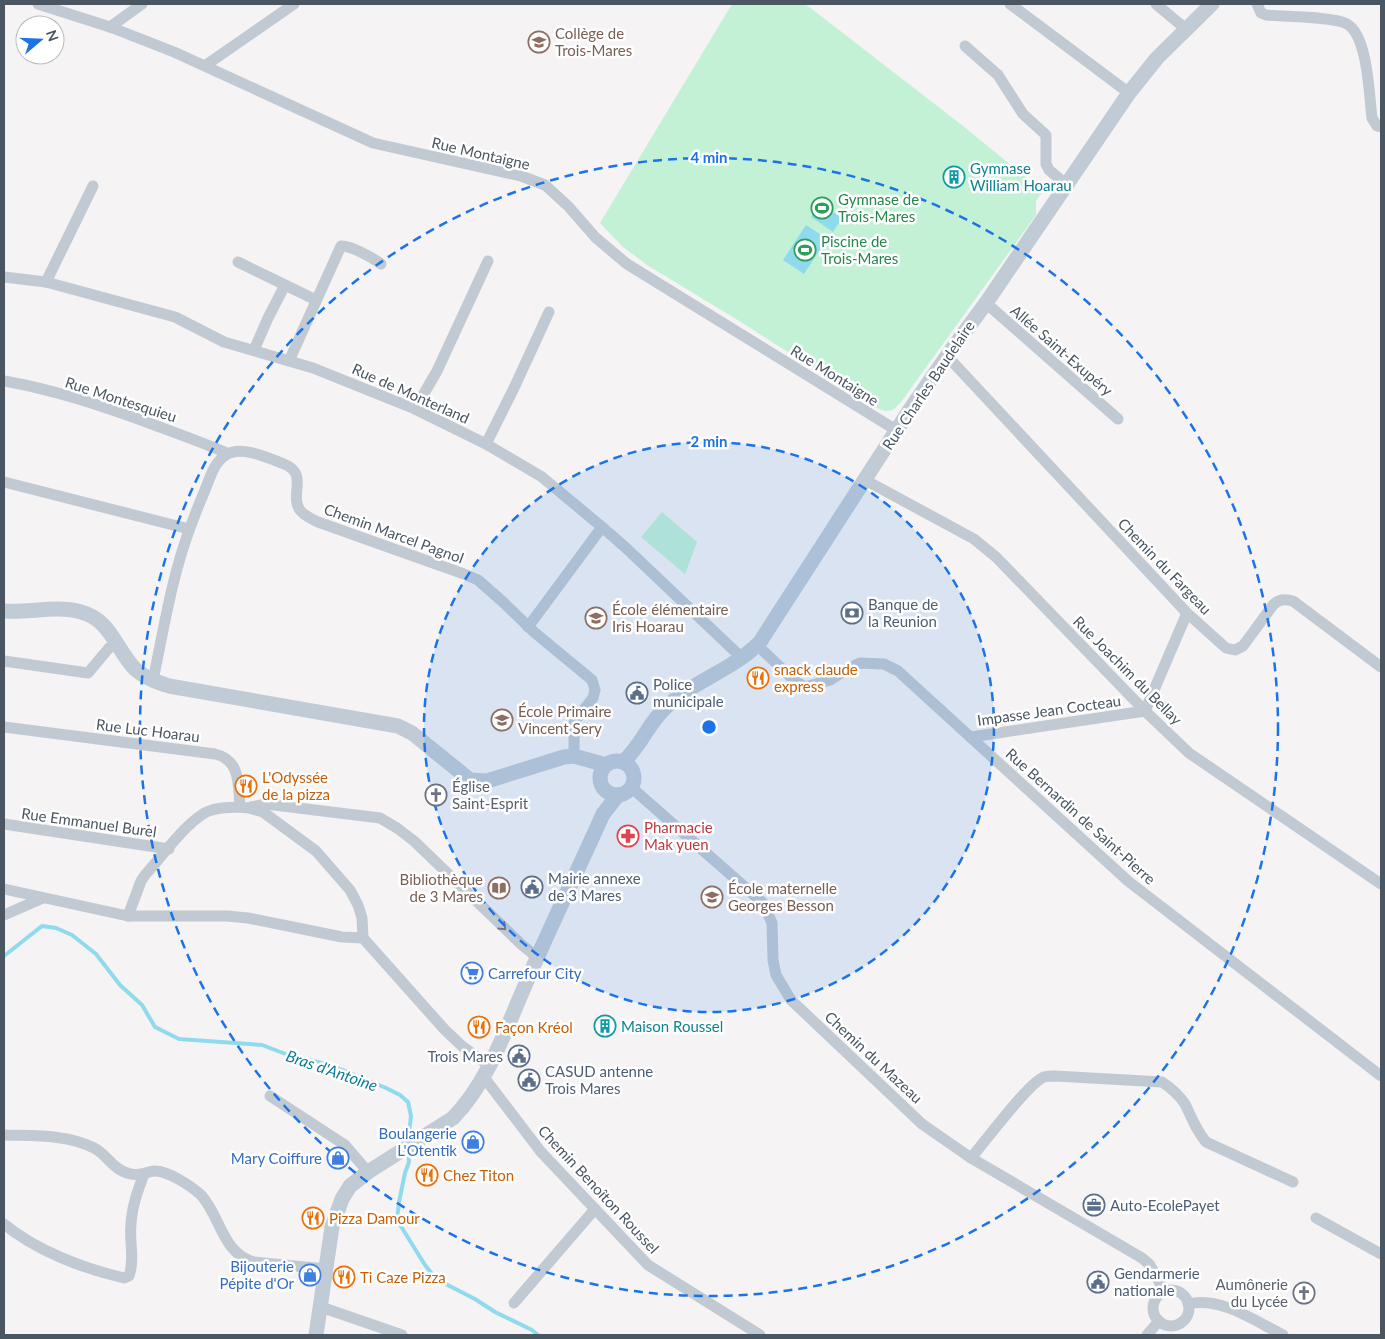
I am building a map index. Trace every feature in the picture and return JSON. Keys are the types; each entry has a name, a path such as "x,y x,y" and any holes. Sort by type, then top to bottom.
{"main road":[{"name":"Rue Charles Baudelaire","path":"629,761 652,722 666,707 742,658 757,645 896,430 986,303 1128,93 1157,58 1212,4"},
{"path":"4,611 68,609 93,616 106,626 135,668 145,677 169,686 398,726 412,733 470,780 476,782 487,781 564,757 574,756 591,761 603,770"},
{"path":"617,761 629,761 634,777 632,788 628,792 612,793 602,786 603,770 617,761"},
{"path":"316,1335 332,1227 335,1214 342,1199 350,1186 368,1172 453,1118 463,1108 486,1071 509,1023 612,793"}],"street":[{"name":"Rue Montaigne","path":"38,4 110,27 206,65 339,129 373,143 521,176 545,185 568,206 596,238 627,264 896,430"},
{"path":"110,27 142,4"},
{"path":"206,65 294,4"},
{"path":"1010,4 1128,93"},
{"path":"1156,4 1187,30"},
{"path":"1257,4 1261,13 1266,15 1337,20 1348,24 1361,42 1365,57 1372,118 1377,126 1381,128"},
{"path":"965,46 998,75 1023,114 1046,135 1046,164 1049,170 1067,185"},
{"path":"46,282 93,186"},
{"path":"289,361 341,246 346,246 381,264"},
{"path":"415,409 437,371 488,261"},
{"path":"238,262 316,300"},
{"name":"Rue de Monterland","path":"4,277 46,282 174,317 224,342 314,368 415,409 486,444 542,477 602,527 742,658"},
{"path":"254,350 285,285"},
{"name":"Allée Saint-Exupéry","path":"986,303 1118,419"},
{"path":"486,444 549,312"},
{"name":"Chemin du Fargeau","path":"947,356 1187,613 1226,648 1235,650 1243,646 1273,605 1282,600 1293,601 1381,667"},
{"name":"Rue Montesquieu","path":"4,381 114,410 191,438 227,454"},
{"name":"Chemin Marcel Pagnol","path":"227,454 235,451 244,451 285,464 291,468 297,479 296,501 298,507 301,512 318,522 478,580 528,627 592,680 595,690 593,698 574,722 574,756"},
{"path":"153,680 176,569 189,529 215,466 227,454"},
{"name":"Rue Joachim du Bellay","path":"865,480 974,539 996,556 1145,711 1189,752 1377,882"},
{"path":"4,482 189,529"},
{"path":"528,627 602,527"},
{"path":"1145,711 1187,613"},
{"path":"4,661 88,673 108,648 117,643"},
{"name":"Rue Bernardin de Saint-Pierre","path":"757,645 795,681 805,687 830,680 860,664 884,664 898,671 1128,881 1381,1076"},
{"name":"Impasse Jean Cocteau","path":"971,737 1145,711"},
{"name":"Rue Luc Hoarau","path":"4,727 222,755 230,760 236,772 244,808"},
{"name":"Chemin du Mazeau","path":"632,788 763,902 772,923 774,934 773,953 776,975 791,1000 922,1124 971,1158 1142,1258 1150,1264 1164,1291"},
{"path":"128,916 141,881 191,823 204,813 212,810 244,808 266,804 380,818 387,821 414,842 469,896 537,957"},
{"path":"4,889 128,916 227,916 248,918 342,937 363,938 362,918 358,905 350,890 333,870 309,845 263,812 244,808"},
{"name":"Rue Emmanuel Burel","path":"4,824 169,849"},
{"path":"4,915 43,898"},
{"name":"Chemin Benoîton Roussel","path":"363,938 444,1030 486,1071 541,1152 648,1265 760,1335"},
{"path":"971,1158 1012,1108 1036,1082 1044,1077 1056,1076 1162,1082 1174,1091 1184,1103 1196,1130 1206,1142 1293,1182"},
{"path":"270,1096 345,1145 368,1172"},
{"path":"4,1135 52,1137 79,1142 96,1149 122,1171 131,1174 144,1174 154,1171 164,1172 200,1195 213,1212 227,1242 244,1259 254,1262 326,1269"},
{"path":"4,1224 39,1247 79,1264 124,1278 129,1276 131,1270 130,1226 133,1206 144,1174"},
{"path":"514,1302 595,1209"},
{"path":"1316,1218 1381,1254"},
{"path":"1174,1290 1179,1292 1184,1295 1188,1304 1187,1316 1180,1323 1171,1326 1159,1321 1154,1313 1154,1302 1164,1291 1174,1290"},
{"path":"1188,1304 1212,1302 1283,1335"},
{"path":"321,1307 402,1335"},
{"path":"1147,1335 1159,1321"}],"green space":[{"name":"Gymnase de Trois-Mares","path":"732,4 803,4 808,6 963,126 1043,191 1036,201 1036,215 901,402 893,410 885,411 874,407 647,265 622,246 600,223"},
{"path":"662,512 697,542 685,574 641,537"}],"water":[{"path":"820,203 842,218 833,232 811,217"},
{"name":"Piscine de Trois-Mares","path":"806,225 827,239 804,274 783,260"}],"waterway":[{"name":"Bras d'Antoine","path":"4,956 42,926 56,928 72,935 96,954 120,985 142,1005 155,1027 179,1039 262,1045 291,1056 345,1071 400,1095 408,1102 411,1116 408,1142"},
{"name":"Bras d'Antoine","path":"408,1151 409,1162 405,1173 397,1220 425,1265 436,1279 538,1335"}],"place":[{"name":"Collège de Trois-Mares","path":"539,42"},
{"name":"Gymnase William Hoarau","path":"954,177"},
{"name":"Gymnase de Trois-Mares","path":"822,208"},
{"name":"Piscine de Trois-Mares","path":"805,250"},
{"name":"Banque de la Reunion","path":"852,613"},
{"name":"École élémentaire Iris Hoarau","path":"596,618"},
{"name":"snack claude express","path":"758,678"},
{"name":"Police municipale","path":"637,693"},
{"name":"École Primaire Vincent Sery","path":"502,720"},
{"name":"L'Odyssée de la pizza","path":"246,786"},
{"name":"Église Saint-Esprit","path":"436,795"},
{"name":"Pharmacie Mak yuen","path":"628,836"},
{"name":"Mairie annexe de 3 Mares","path":"532,887"},
{"name":"Bibliothèque de 3 Mares","path":"499,888"},
{"name":"École maternelle Georges Besson","path":"712,897"},
{"name":"Carrefour City","path":"472,973"},
{"name":"Maison Roussel","path":"605,1026"},
{"name":"Façon Kréol","path":"479,1027"},
{"name":"Trois Mares","path":"519,1056"},
{"name":"CASUD antenne Trois Mares","path":"529,1080"},
{"name":"Boulangerie L'Otentik","path":"473,1142"},
{"name":"Mary Coiffure","path":"338,1158"},
{"name":"Chez Titon","path":"427,1175"},
{"name":"Auto-EcolePayet","path":"1094,1205"},
{"name":"Pizza Damour","path":"313,1218"},
{"name":"Bijouterie Pépite d'Or","path":"310,1275"},
{"name":"Ti Caze Pizza","path":"344,1277"},
{"name":"Gendarmerie nationale","path":"1098,1282"},
{"name":"Aumônerie du Lycée","path":"1304,1293"}]}
